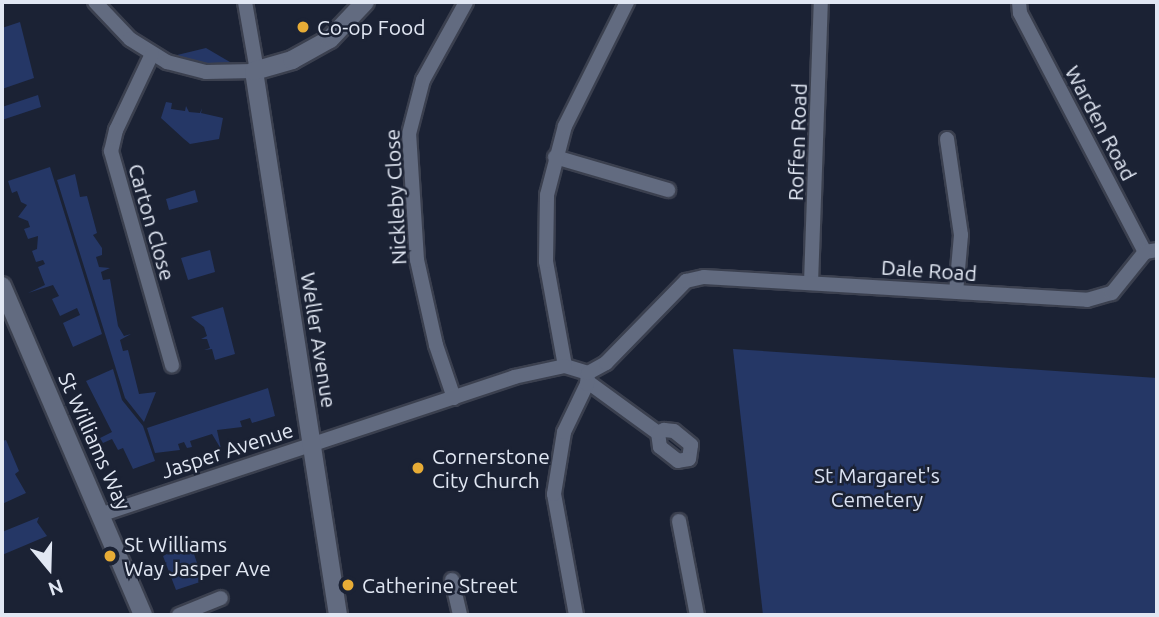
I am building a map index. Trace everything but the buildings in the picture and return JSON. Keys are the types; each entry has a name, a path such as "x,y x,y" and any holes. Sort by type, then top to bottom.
{"street":[{"path":"95,2 119,30 152,54 202,71 255,71 292,60 330,39 365,2"},
{"path":"245,2 255,71"},
{"name":"Nickleby Close","path":"454,398 436,345 417,260 408,134 423,80 466,2"},
{"path":"627,2 565,125 547,195 545,261 565,366 588,377 658,433"},
{"name":"Roffen Road","path":"811,284 821,2"},
{"name":"Warden Road","path":"1019,2 1020,13 1151,251"},
{"name":"Carton Close","path":"152,54 116,130 111,149 172,365"},
{"name":"Weller Avenue","path":"255,71 338,615"},
{"path":"947,139 961,235 957,292"},
{"path":"555,157 668,190"},
{"name":"Dale Road","path":"588,377 606,363 688,280 704,277 1092,300 1112,293 1151,251"},
{"name":"St Williams Way","path":"2,286 103,514 143,615"},
{"name":"Jasper Avenue","path":"103,514 542,369 565,366"},
{"path":"576,615 556,513 554,482 558,450 588,377"},
{"path":"679,521 697,615"},
{"path":"452,580 460,615"},
{"path":"179,615 221,598"}],"green space":[{"path":"20,22 34,78 2,89 2,28"},
{"path":"206,48 235,65 203,64 173,56"},
{"path":"38,95 41,107 2,120 2,107"},
{"path":"166,102 172,103 171,109 185,111 186,106 189,112 200,113 202,108 201,113 223,118 219,139 190,144 161,118"},
{"path":"50,167 102,334 73,347 63,323 80,315 77,308 60,316 52,299 59,296 53,285 28,293 45,285 38,267 45,264 43,260 36,262 32,251 37,249 38,236 28,239 24,229 30,227 28,221 18,217 27,205 21,202 17,191 12,193 8,181"},
{"path":"75,174 80,197 87,196 97,233 93,235 102,248 102,255 96,257 99,267 110,268 101,272 103,280 110,279 118,326 124,336 131,334 120,340 123,351 128,350 139,394 156,392 144,422 125,398 57,180"},
{"path":"195,190 198,202 169,210 166,199"},
{"path":"210,250 215,272 188,280 181,258"},
{"path":"223,307 235,354 215,360 212,349 204,350 210,348 207,339 201,339 207,336 204,327 191,317"},
{"name":"St Margaret's Cemetery","path":"733,349 1157,378 1157,615 763,615"},
{"path":"113,369 122,400 143,426 155,461 133,469 123,448 118,450 112,439 103,443 100,438 112,432 86,381"},
{"path":"268,388 275,416 252,423 250,418 240,421 242,427 217,430 221,449 212,434 190,441 192,447 187,448 184,442 178,444 180,450 155,453 147,428"},
{"path":"6,440 19,471 15,474 26,493 2,504 2,441"},
{"path":"39,517 37,522 47,536 2,555 2,532"},
{"path":"190,542 203,581 176,590 163,556"}],"place":[{"name":"Co-op Food","path":"303,27"},
{"name":"Cornerstone City Church","path":"418,468"},
{"name":"St Williams Way Jasper Ave","path":"110,556"},
{"name":"Catherine Street","path":"348,585"}]}
